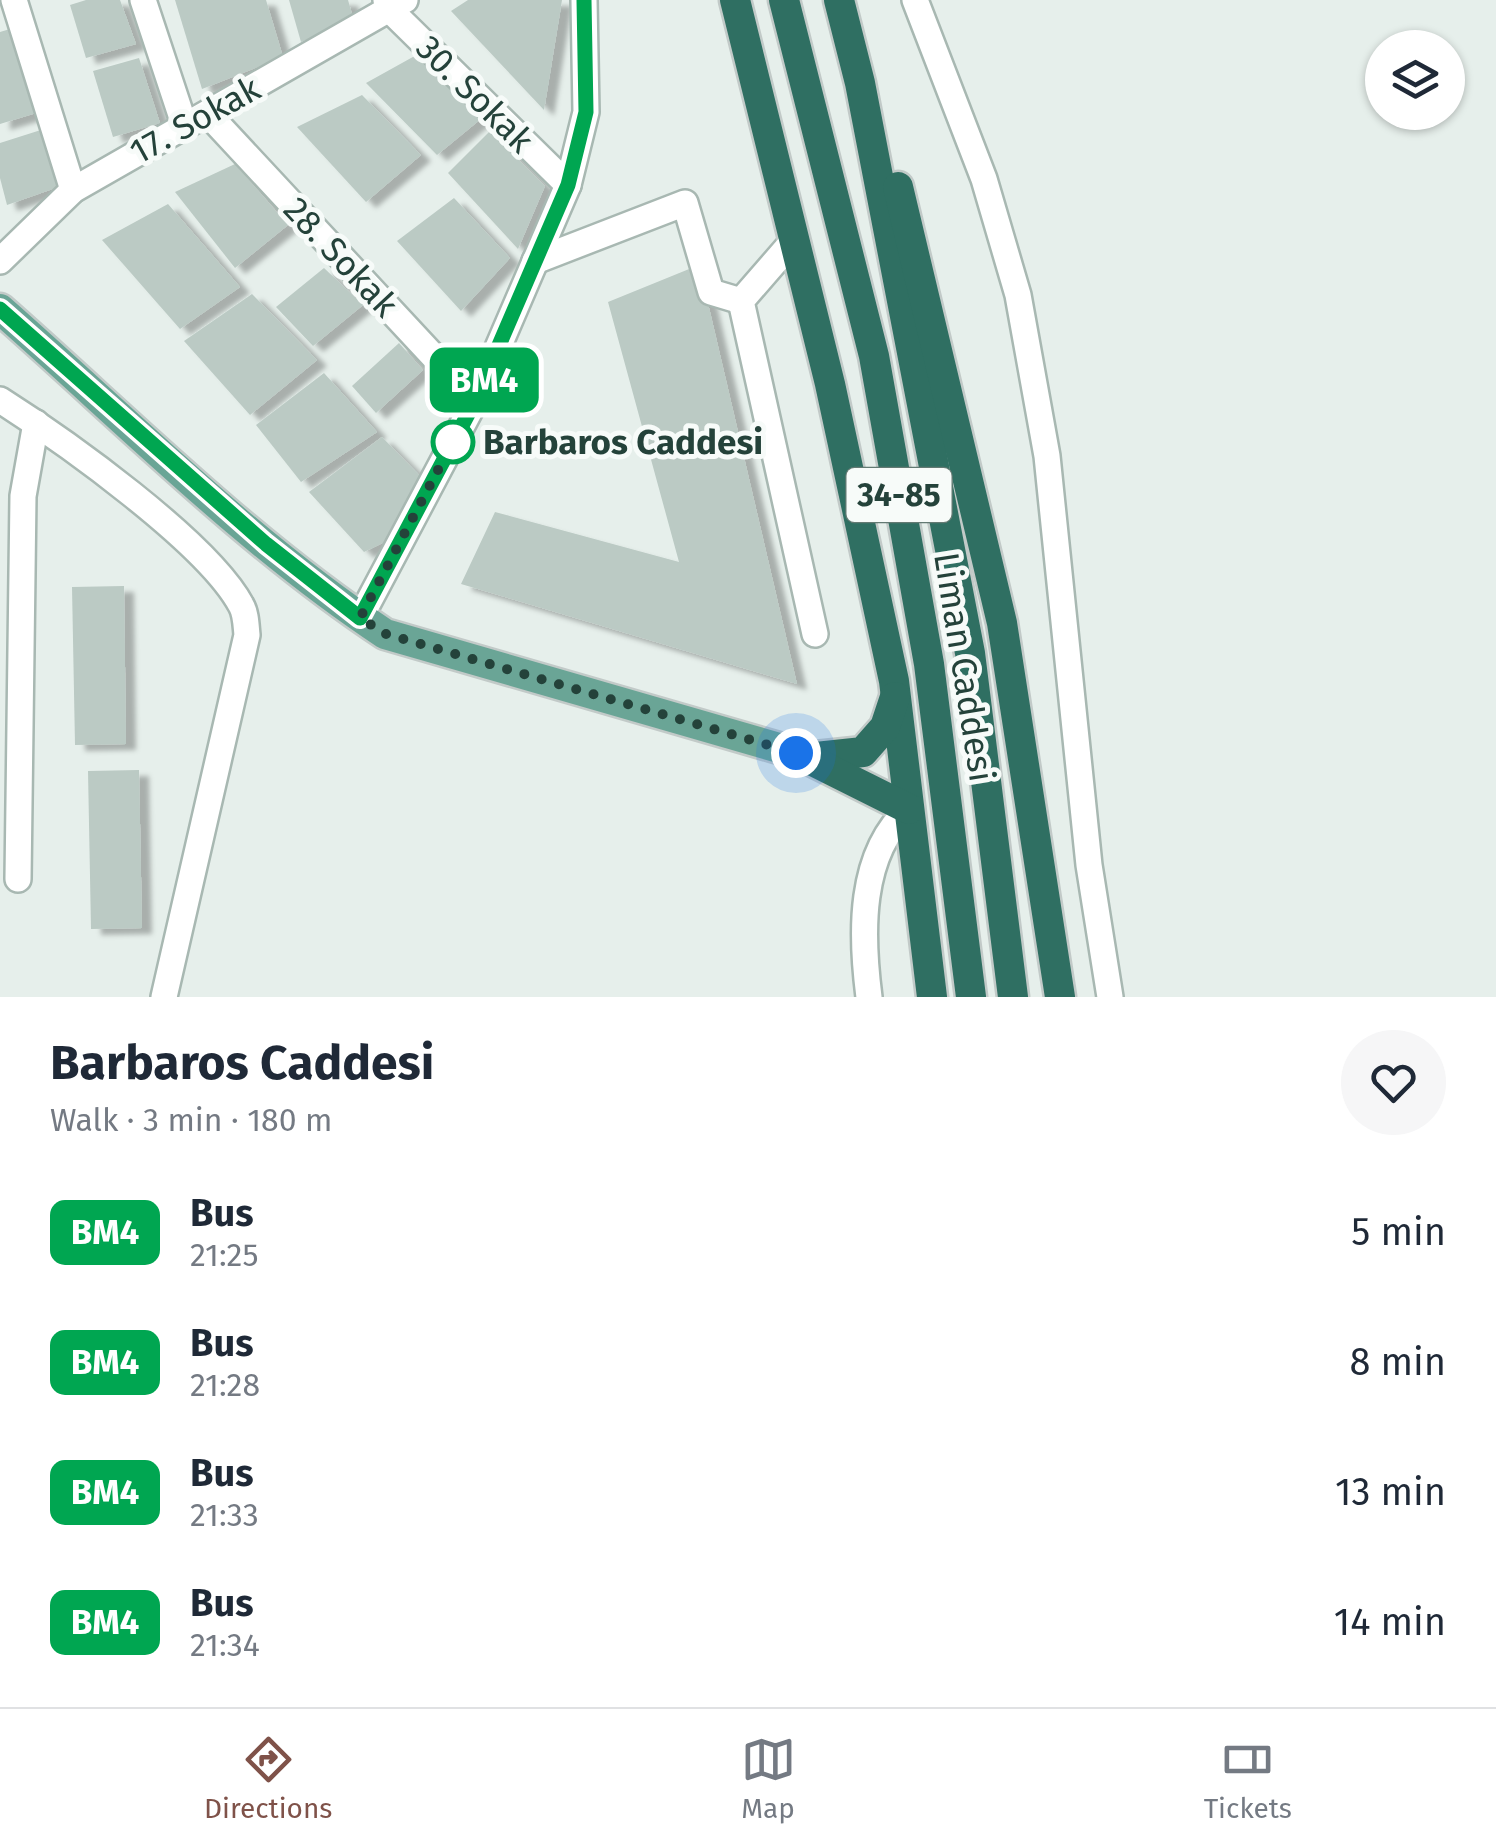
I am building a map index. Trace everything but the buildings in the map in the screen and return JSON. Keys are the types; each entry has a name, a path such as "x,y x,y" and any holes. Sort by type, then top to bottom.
{"highway":[{"path":"735,0 794,240 896,694 932,997"},
{"name":"Liman Caddesi","path":"784,0 874,356 929,664 971,997"},
{"name":"Liman Caddesi","path":"838,0 860,83 970,653 1013,997"},
{"path":"860,83 902,198 1002,623 1060,997"},
{"path":"796,753 816,758 863,752 885,727 896,694"},
{"path":"796,753 909,809"}],"main road":[{"path":"0,309 266,544 386,634 796,753"}],"street":[{"path":"14,0 73,190"},
{"name":"28. Sokak","path":"142,0 196,119 475,401"},
{"path":"360,618 475,401 568,185 586,112 584,0"},
{"path":"915,0 984,179 1018,295 1047,456 1090,865 1110,997"},
{"name":"17. Sokak","path":"0,261 73,190 393,3"},
{"name":"30. Sokak","path":"393,3 568,185"},
{"path":"535,262 685,203 711,292 740,301"},
{"path":"740,301 794,240"},
{"path":"740,301 815,634"},
{"path":"0,400 36,422 198,550 243,607 248,635 164,997"},
{"path":"18,879 23,496 36,422"},
{"path":"868,997 864,959 866,896 882,844 909,809"}],"bus line":[{"name":"BM4","path":"0,309 266,544 360,618 475,401 568,185 586,112 584,0"}],"place":[{"name":"Barbaros Caddesi","path":"453,442"}],"route":[{"path":"453,442 458,432 360,618 386,634 749,743 796,753"}]}
